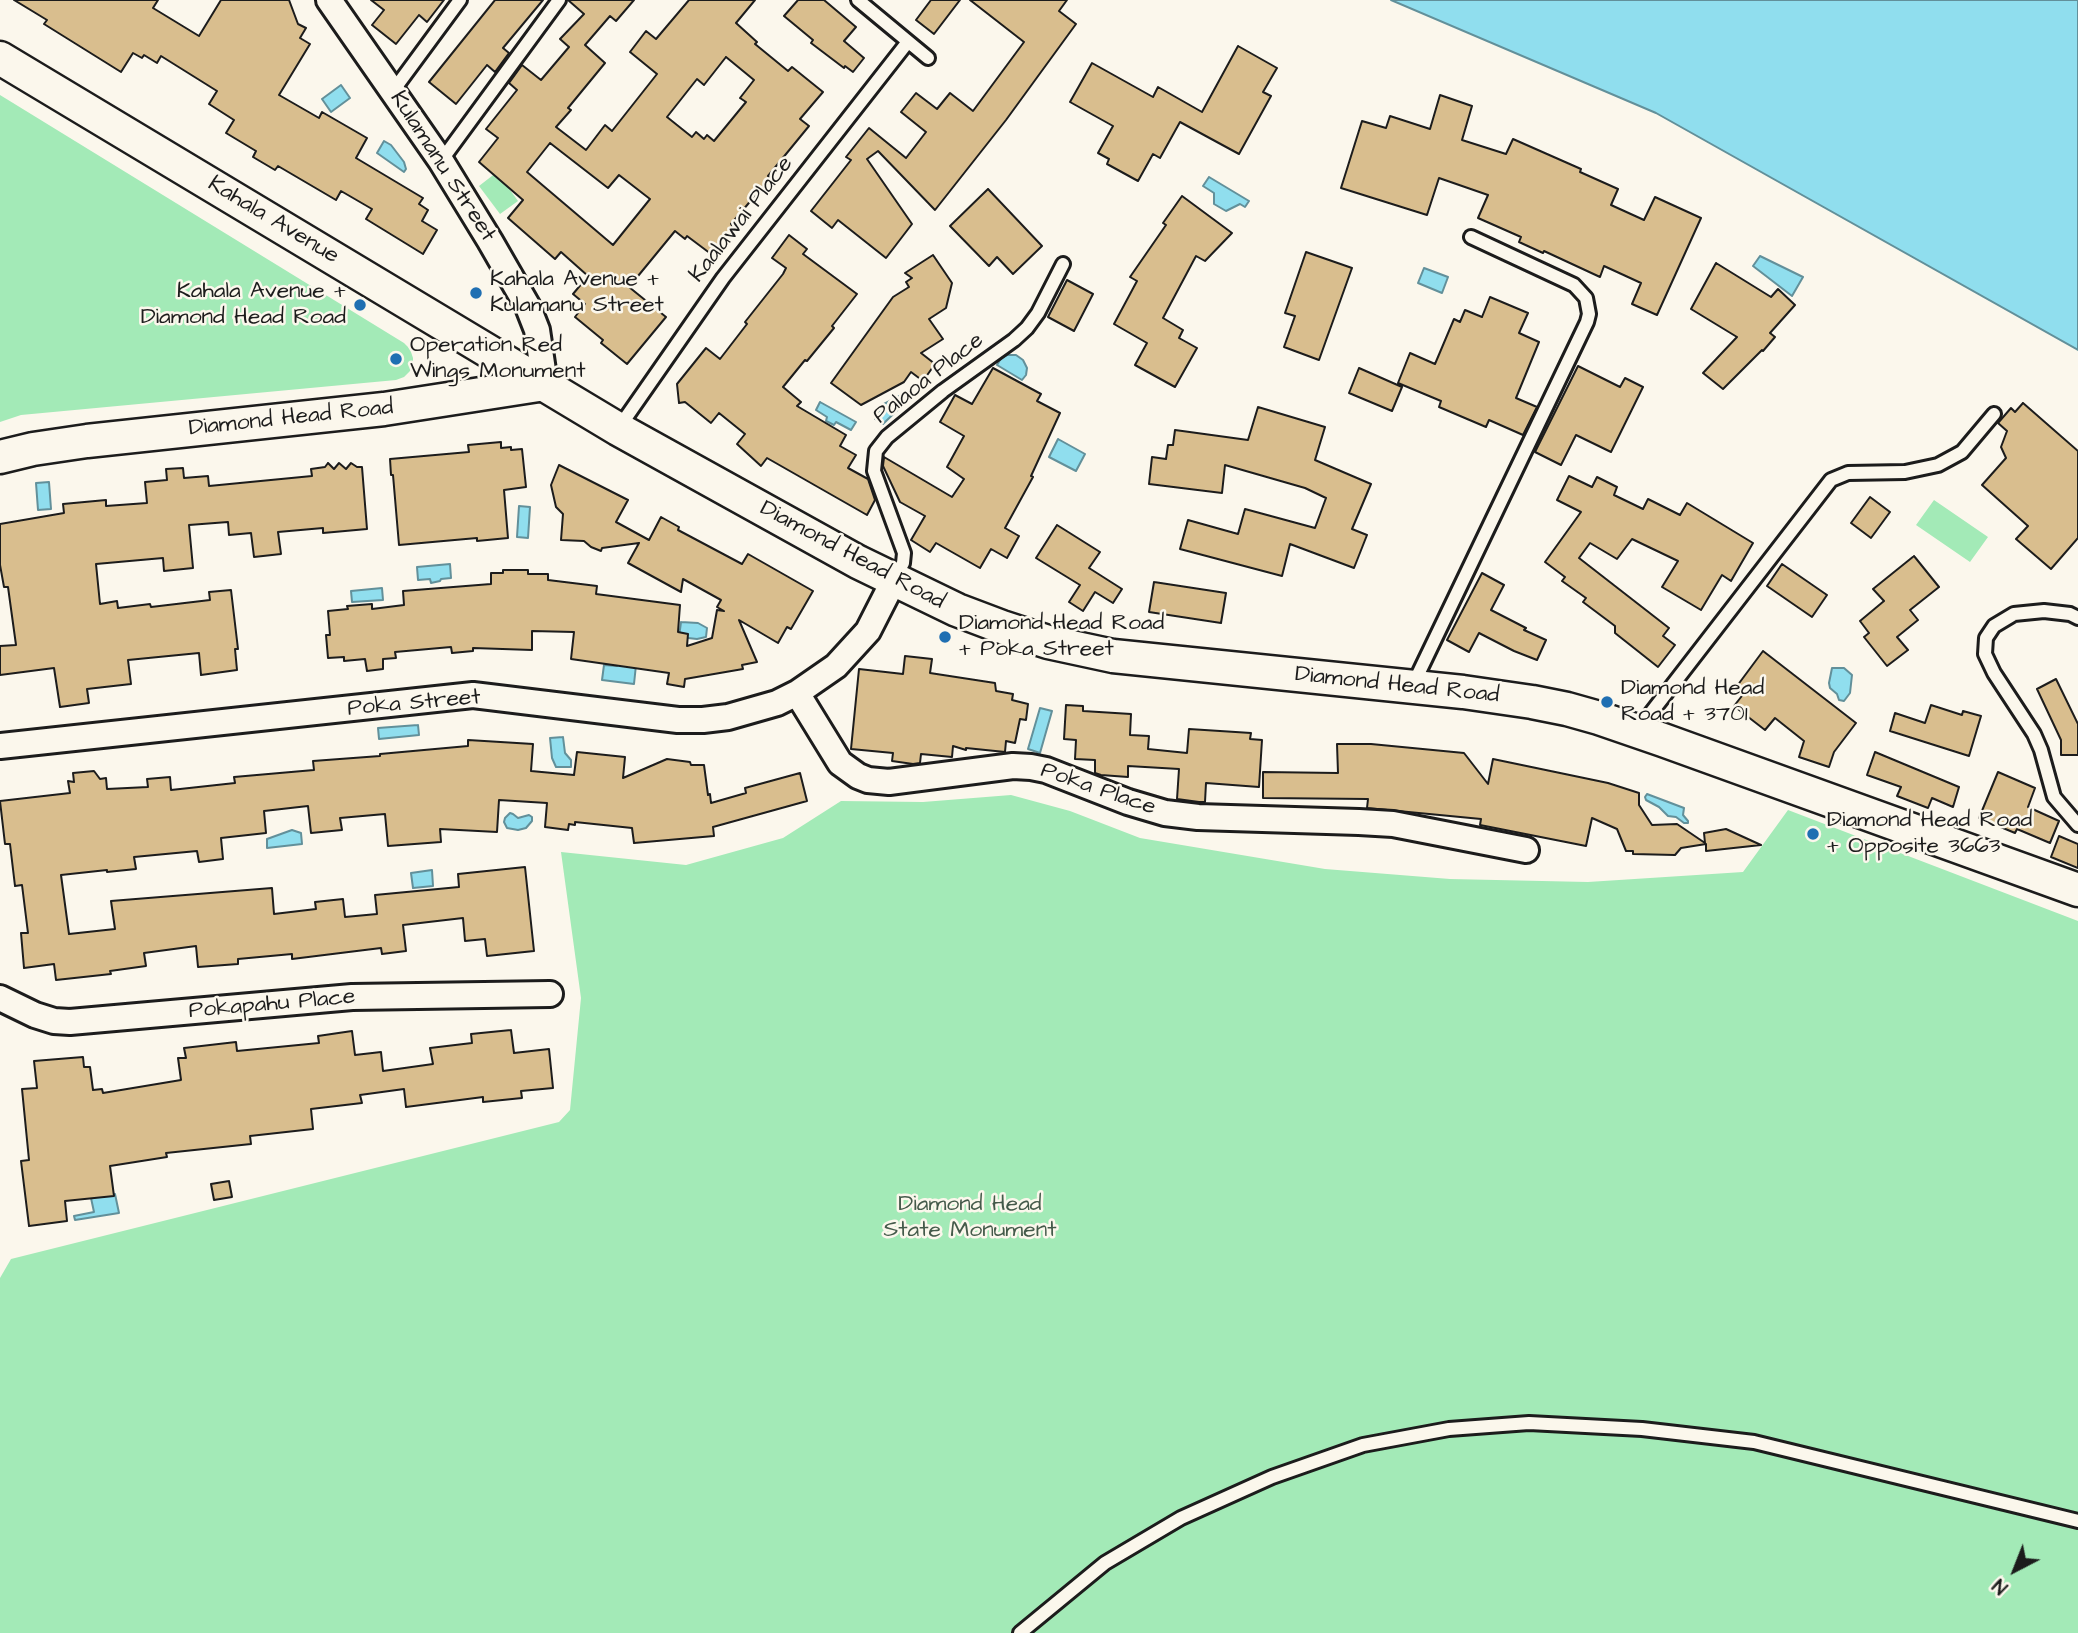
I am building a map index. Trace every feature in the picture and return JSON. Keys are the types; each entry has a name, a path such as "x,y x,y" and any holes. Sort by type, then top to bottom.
{"street":[{"name":"Kulamanu Street","path":"329,0 441,161 528,307 537,330 545,384"},
{"name":"Kahala Avenue","path":"0,58 545,384"},
{"name":"Diamond Head Road","path":"0,457 33,449 384,409 545,384 618,429 858,562 957,610 1002,628 1080,650 1147,661 1498,696 1599,718 2078,890"},
{"name":"Poka Street","path":"0,746 473,695 678,720 703,720 753,711 797,693 836,666 861,641 894,580"},
{"name":"Poka Place","path":"797,693 841,763 868,780 889,782 1013,766 1031,767 1046,770 1137,805 1173,814 1393,824 1526,850"},
{"name":"Pokapahu Place","path":"0,998 35,1015 70,1023 352,997 550,994"}],"lane":[{"path":"393,91 460,0"},
{"path":"441,161 559,0"},
{"path":"858,0 928,58"},
{"name":"Kaalawai Place","path":"618,429 723,278 908,43"},
{"path":"1412,687 1589,314 1586,298 1574,285 1471,237"},
{"name":"Palaoa Place","path":"894,580 904,563 904,553 873,471 876,451 887,437 943,391 1027,328 1038,313 1063,264"},
{"path":"1637,731 1831,480 1848,473 1905,472 1938,465 1962,452 1994,414"},
{"path":"2078,618 2070,614 2044,611 2014,614 1994,626 1986,638 1985,654 1994,673 2034,734 2054,797 2078,825"},
{"path":"1020,1633 1105,1563 1181,1518 1272,1477 1363,1445 1449,1429 1541,1424 1642,1429 1755,1443 2078,1521"}],"green space":[{"path":"0,95 404,343 413,358 410,371 396,380 21,415 0,422"},
{"path":"497,172 518,201 500,214 479,186"},
{"path":"1934,500 1988,537 1970,562 1916,525"},
{"name":"Diamond Head State Monument","path":"1011,795 1070,811 1140,838 1325,869 1450,879 1588,882 1743,872 1788,810 2078,921 2078,1633 0,1633 0,1278 11,1259 559,1122 570,1110 581,998 561,852 686,865 783,838 841,801 923,802"}],"water":[{"path":"1391,0 2078,0 2078,350 1656,113"},
{"path":"341,85 350,98 331,112 322,99"},
{"path":"384,141 391,145 404,162 404,172 377,153"},
{"path":"1209,177 1249,201 1245,207 1240,204 1226,211 1214,204 1214,193 1203,186"},
{"path":"1760,256 1803,277 1792,296 1753,266"},
{"path":"1424,268 1448,277 1442,293 1418,283"},
{"path":"1016,355 1023,360 1027,368 1022,380 997,365 1001,358"},
{"path":"909,391 913,395 883,424 875,419 882,405"},
{"path":"820,402 856,422 851,430 836,422 834,425 826,421 827,417 816,410"},
{"path":"1058,439 1085,454 1076,471 1049,457"},
{"path":"49,482 51,509 38,510 36,483"},
{"path":"519,506 530,507 528,538 517,537"},
{"path":"450,564 451,578 431,583 430,579 418,580 417,567"},
{"path":"382,588 383,600 352,602 351,591"},
{"path":"681,622 698,623 707,628 706,637 679,637"},
{"path":"618,662 636,665 634,684 602,680 604,665 617,666"},
{"path":"1832,668 1844,668 1852,675 1850,693 1844,701 1839,700 1830,688"},
{"path":"1040,708 1052,711 1040,753 1028,749"},
{"path":"418,725 419,735 379,739 378,728"},
{"path":"563,737 565,753 571,760 571,767 556,767 552,758 550,738"},
{"path":"1647,794 1684,808 1683,815 1688,823 1668,816 1646,800"},
{"path":"510,813 518,818 529,815 532,821 526,828 507,828 504,822"},
{"path":"292,830 301,833 302,844 267,848 267,839"},
{"path":"432,870 433,886 413,888 411,873"},
{"path":"115,1194 119,1213 75,1220 74,1216 94,1212 91,1198"}],"building":[{"path":"14,0 158,0 153,8 199,36 221,0 289,0 298,24 306,28 300,38 310,44 279,95 319,118 322,112 367,138 356,158 423,198 419,204 428,210 422,221 437,230 423,254 366,219 372,209 341,191 336,200 278,166 275,170 253,157 256,151 226,133 234,120 209,104 217,91 161,56 157,63 144,55 142,58 133,53 121,72 44,24 47,20"},
{"path":"371,0 444,0 427,22 419,15 396,44 372,25 384,10"},
{"path":"495,0 543,0 503,48 509,53 495,72 487,65 456,104 429,82"},
{"path":"568,0 634,0 616,21 610,16 585,45 605,63 556,127 586,150 605,125 612,131 657,74 630,52 646,31 656,39 689,0 755,0 736,23 757,42 755,44 788,71 792,67 823,92 800,119 809,126 731,224 733,227 711,254 687,236 685,239 675,231 629,287 666,317 627,364 575,317 585,304 573,294 588,276 561,252 555,259 508,218 523,200 479,162 498,138 486,129 517,90 509,83 522,65 541,80 569,47 560,39 584,14","holes":["726,57 754,80 740,98 746,102 714,141 707,135 704,139 696,132 692,137 667,117 697,79 704,85","550,143 608,188 619,175 650,199 613,245 527,172"]},
{"path":"798,0 824,0 856,27 844,41 864,58 853,72 811,43 813,40 784,16"},
{"path":"931,0 960,0 934,34 916,20"},
{"path":"970,0 1067,0 1059,11 1076,24 1006,120 935,210 878,151 867,159 912,224 886,258 838,220 832,228 811,211 851,160 846,157 869,128 906,158 926,132 901,112 916,93 937,109 950,93 973,111 1024,42"},
{"path":"1238,46 1277,68 1263,92 1271,96 1239,154 1180,122 1160,158 1153,154 1138,181 1107,164 1109,159 1098,153 1113,126 1070,102 1092,63 1153,97 1158,87 1202,112"},
{"path":"1440,95 1472,106 1462,140 1506,154 1513,139 1581,169 1580,172 1618,189 1611,205 1644,220 1655,197 1701,218 1657,315 1632,304 1641,283 1604,266 1600,277 1519,242 1521,237 1478,218 1488,195 1439,178 1427,215 1341,188 1362,121 1386,128 1390,116 1430,129"},
{"path":"988,189 1042,246 1013,274 997,257 989,266 950,226"},
{"path":"1182,196 1232,233 1205,261 1196,256 1163,318 1183,330 1179,338 1197,348 1175,387 1135,365 1147,343 1114,324 1137,281 1130,277 1166,225 1163,223"},
{"path":"789,235 807,249 803,254 857,294 832,326 834,328 783,387 801,402 797,406 846,435 840,446 856,455 848,468 868,479 875,500 867,515 767,458 761,466 737,444 745,434 719,413 711,423 685,402 679,403 677,384 706,348 720,359 783,274 786,268 772,258"},
{"path":"1306,252 1352,268 1319,360 1284,347 1295,316 1285,313"},
{"path":"933,255 952,283 946,308 929,319 943,339 921,353 935,364 923,381 911,372 904,382 861,405 831,383 893,297 909,287 906,282 912,278 905,273"},
{"path":"1716,263 1771,297 1778,289 1795,305 1770,333 1775,337 1763,351 1723,389 1703,373 1737,337 1691,309"},
{"path":"1067,280 1093,294 1074,331 1048,317"},
{"path":"1490,297 1528,313 1519,333 1539,342 1516,398 1537,407 1523,435 1489,420 1486,427 1439,407 1441,401 1398,383 1410,353 1435,364 1454,319 1460,322 1465,310 1482,317"},
{"path":"1578,366 1620,387 1625,378 1643,387 1611,452 1576,435 1561,465 1535,452"},
{"path":"993,368 1041,394 1037,401 1060,413 1031,476 1033,477 1005,528 1019,536 1007,558 991,549 980,568 936,543 930,552 911,540 925,516 900,502 883,466 884,457 952,497 964,479 947,467 964,436 940,422 955,395 972,404"},
{"path":"1359,368 1402,387 1392,411 1349,393"},
{"path":"2023,403 2078,451 2078,538 2051,569 2016,539 2028,526 1982,485 2006,458 2001,447 2007,431 1998,423 2011,408 2015,412"},
{"path":"1258,407 1325,427 1315,460 1371,484 1352,529 1367,535 1354,568 1290,544 1282,576 1180,549 1188,520 1238,534 1245,509 1315,528 1326,498 1305,488 1225,465 1222,493 1149,484 1152,457 1166,459 1168,445 1173,445 1175,430 1248,440"},
{"path":"501,442 501,448 522,449 526,487 504,490 508,538 399,545 390,459 469,452 468,445"},
{"path":"328,463 334,469 339,463 346,469 351,463 362,467 367,529 323,533 323,528 278,532 281,554 254,557 251,533 229,535 228,522 189,525 193,568 164,571 163,558 96,564 100,604 117,601 118,608 210,600 209,592 231,590 238,649 235,649 237,670 201,675 199,653 128,660 131,684 87,689 89,703 60,707 54,668 0,675 0,646 16,645 8,587 4,587 0,565 0,524 64,513 63,504 106,500 106,506 147,503 145,482 167,480 166,469 183,468 184,478 208,476 209,486 312,476 311,469 325,467"},
{"path":"559,465 628,500 616,522 649,540 661,517 679,527 678,530 742,564 748,554 813,591 791,629 787,627 778,643 739,620 757,662 742,665 743,669 685,679 684,687 667,684 669,673 571,659 574,632 532,631 532,650 473,648 473,651 452,653 451,647 395,652 396,658 383,659 383,669 367,671 365,659 344,661 344,657 328,658 328,611 372,604 372,609 404,605 403,591 491,584 491,573 503,573 503,570 528,570 528,574 548,574 548,580 597,586 596,594 680,605 678,632 688,634 687,646 712,638 717,610 724,611 717,607 721,600 683,579 681,592 628,563 639,543 602,548 601,551 584,541 561,540 563,514 556,507 551,485"},
{"path":"1569,476 1592,487 1597,477 1617,487 1614,495 1643,509 1648,499 1680,515 1687,503 1753,543 1731,581 1722,575 1701,610 1662,587 1678,561 1632,539 1617,559 1590,543 1579,558 1669,628 1663,636 1675,645 1658,667 1615,633 1615,626 1583,602 1586,598 1562,581 1565,577 1545,562 1581,512 1557,500"},
{"path":"1870,497 1890,512 1871,538 1851,523"},
{"path":"1057,525 1100,552 1089,568 1122,589 1113,603 1095,592 1083,611 1069,602 1080,585 1036,558"},
{"path":"1914,556 1939,587 1910,610 1918,620 1897,637 1908,650 1887,666 1864,637 1869,633 1860,621 1884,601 1873,589"},
{"path":"1782,564 1827,595 1812,617 1767,586"},
{"path":"1482,573 1504,585 1491,610 1546,640 1537,660 1479,633 1469,652 1447,640"},
{"path":"1154,582 1226,593 1221,623 1149,612"},
{"path":"1763,651 1856,723 1834,752 1829,767 1799,757 1804,741 1775,718 1765,730 1734,706 1745,692 1737,686"},
{"path":"905,656 932,659 930,673 995,683 996,691 1013,694 1012,700 1028,704 1026,720 1020,719 1015,743 1006,741 1005,752 966,750 953,746 952,757 921,754 920,763 913,764 892,761 893,753 851,749 859,669 903,674"},
{"path":"2056,679 2078,724 2078,755 2061,755 2061,740 2037,689"},
{"path":"1066,705 1083,706 1083,711 1131,714 1130,735 1149,736 1148,749 1187,753 1189,729 1251,733 1250,739 1262,740 1259,787 1206,783 1205,802 1199,802 1177,799 1179,769 1128,766 1128,777 1095,773 1095,760 1075,759 1076,740 1064,739"},
{"path":"1931,705 1962,715 1963,711 1981,716 1969,756 1890,731 1895,713 1925,723"},
{"path":"468,740 533,744 531,771 574,775 577,752 625,757 623,778 667,759 704,765 711,803 746,793 745,788 800,773 807,801 713,827 714,836 634,843 632,828 575,822 575,825 569,824 568,830 545,827 547,803 499,800 497,832 440,829 441,842 388,846 385,814 340,818 342,830 311,833 308,806 264,811 266,833 221,838 223,859 199,862 197,851 134,857 136,869 61,875 69,934 115,929 111,901 272,888 274,914 316,909 315,902 343,899 345,917 377,914 375,895 459,887 458,874 525,867 534,951 487,956 485,939 465,941 463,918 403,925 406,951 382,954 381,948 292,959 292,954 238,959 238,964 198,967 196,946 144,953 146,966 110,971 111,974 56,980 54,964 24,968 21,933 28,933 22,885 15,886 10,844 5,844 0,801 70,793 68,781 74,782 73,773 94,771 100,779 106,778 107,789 148,787 147,779 170,777 171,790 235,783 234,777 314,770 313,761 468,746"},
{"path":"1337,744 1371,744 1464,753 1488,784 1493,759 1608,783 1639,793 1639,805 1652,825 1677,824 1705,843 1704,833 1726,829 1761,845 1706,851 1706,844 1681,848 1675,855 1633,854 1633,851 1626,851 1617,829 1592,818 1586,846 1480,825 1481,819 1367,808 1368,799 1263,798 1263,772 1338,773"},
{"path":"1875,752 1959,787 1953,807 1932,798 1928,808 1897,796 1901,787 1867,775"},
{"path":"1998,772 2035,788 2028,807 2059,821 2050,843 2017,829 2015,833 1979,818"},
{"path":"2059,836 2078,844 2078,868 2051,857"},
{"path":"511,1030 514,1053 549,1049 553,1088 521,1091 522,1098 483,1102 483,1097 406,1107 404,1089 360,1095 362,1103 311,1109 313,1129 250,1136 251,1144 166,1153 167,1157 110,1166 114,1196 65,1201 67,1221 29,1226 21,1161 29,1160 22,1089 37,1088 34,1061 83,1057 84,1067 90,1067 93,1090 102,1089 103,1093 181,1080 178,1058 186,1058 184,1048 236,1042 237,1051 319,1043 318,1036 352,1031 355,1055 381,1052 383,1071 433,1064 430,1048 472,1043 471,1034"},
{"path":"229,1181 232,1197 214,1200 211,1184"}],"place":[{"name":"Kahala Avenue + Kulamanu Street","path":"476,293"},
{"name":"Kahala Avenue + Diamond Head Road","path":"360,305"},
{"name":"Operation Red Wings Monument","path":"396,359"},
{"name":"Diamond Head Road + Poka Street","path":"945,637"},
{"name":"Diamond Head Road + 3701","path":"1607,702"},
{"name":"Diamond Head Road + Opposite 3663","path":"1813,834"}]}
